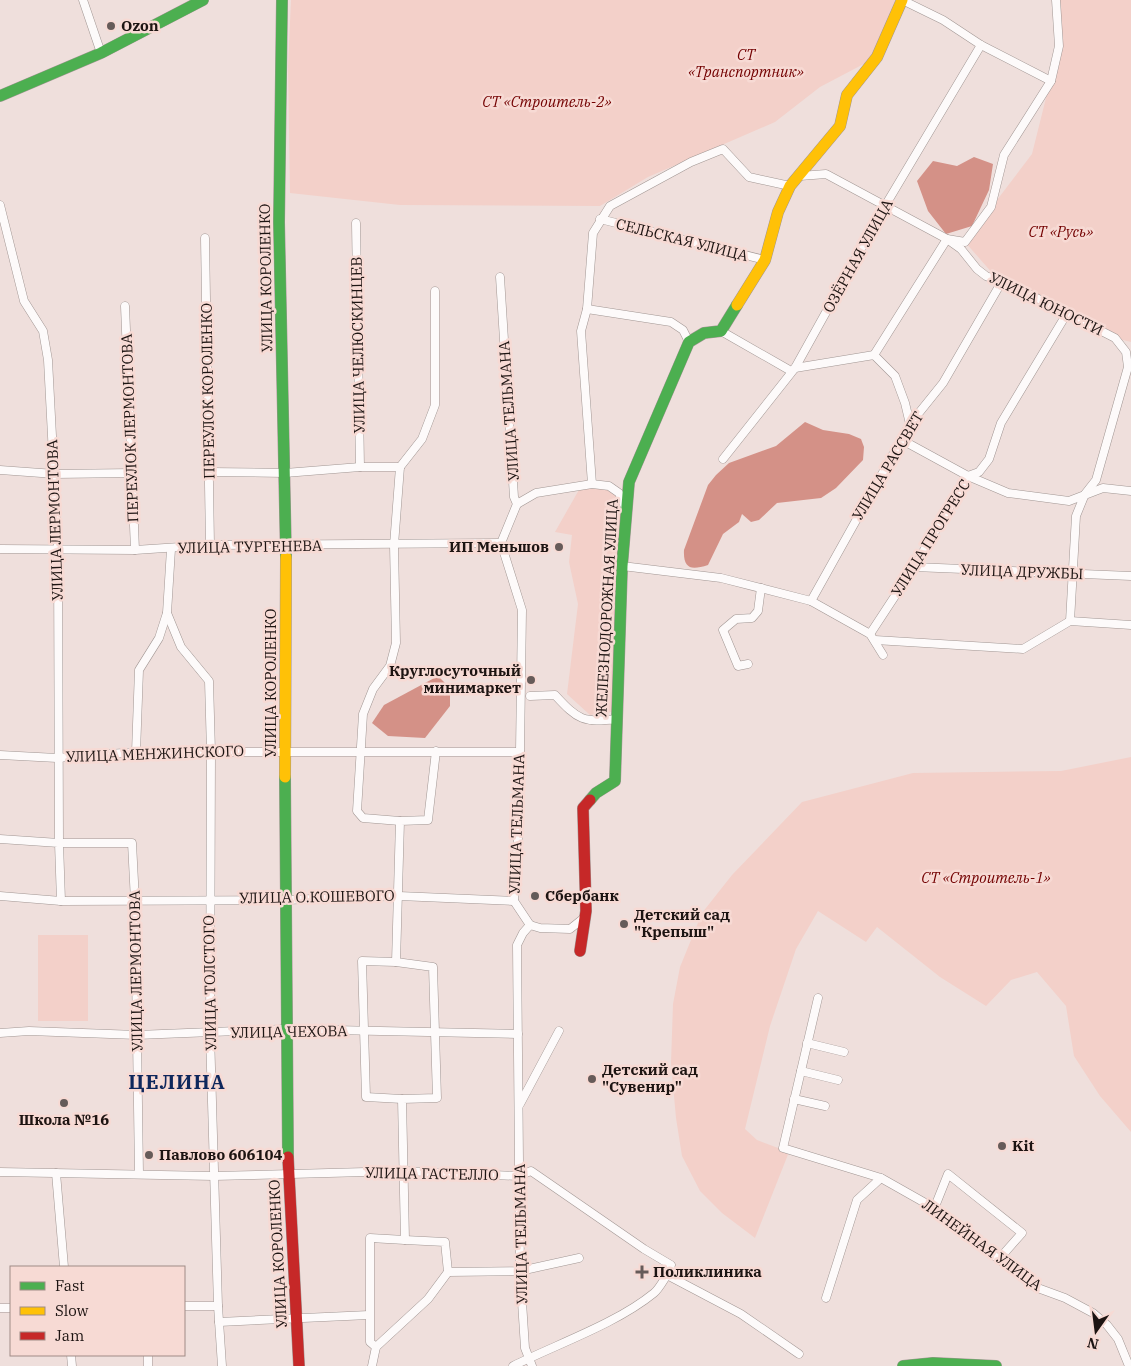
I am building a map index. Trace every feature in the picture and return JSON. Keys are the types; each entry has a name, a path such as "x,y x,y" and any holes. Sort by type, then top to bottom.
{"street":[{"path":"83,0 101,53"},
{"path":"0,96 101,53 202,0"},
{"name":"УЛИЦА КОРОЛЕНКО","path":"282,0 279,222 286,544 284,900 288,1173 299,1366"},
{"path":"721,331 765,260 778,212 790,186 800,176 831,134 840,126 847,94 877,57 902,0 943,20 981,45 1051,81"},
{"path":"587,309 671,322 683,330 689,342 698,334 710,330 721,331 793,369 874,355 947,239 965,242 991,207 1004,155 1051,81 1059,46 1056,0"},
{"name":"ОЗЁРНАЯ УЛИЦА","path":"723,459 793,369 885,206 981,45"},
{"name":"ЖЕЛЕЗНОДОРОЖНАЯ УЛИЦА","path":"518,504 536,493 592,484 581,331 587,309 593,233 610,206 691,162 724,149 748,177 790,186"},
{"name":"УЛИЦА ЮНОСТИ","path":"800,176 826,174 947,239 962,249 977,269 986,276 1021,290 1115,338 1126,352 1128,368 1096,480 1085,494 1076,516 1070,620"},
{"name":"УЛИЦА ЛЕРМОНТОВА","path":"0,205 24,301 43,331 48,360 58,550 57,758 61,901"},
{"name":"СЕЛЬСКАЯ УЛИЦА","path":"600,220 765,260"},
{"name":"УЛИЦА ЧЕЛЮСКИНЦЕВ","path":"356,223 360,467"},
{"name":"ПЕРЕУЛОК КОРОЛЕНКО","path":"205,238 210,545"},
{"name":"УЛИЦА ТЕЛЬМАНА","path":"500,277 514,498 518,504"},
{"name":"УЛИЦА РАССВЕТ","path":"811,601 910,424 942,383 1001,283"},
{"path":"435,291 435,404 422,438 400,467 394,545 396,643 390,666 373,689 363,714 359,751 357,811 363,818 400,821 428,820 436,751"},
{"name":"ПЕРЕУЛОК ЛЕРМОНТОВА","path":"125,306 133,472 134,550"},
{"name":"УЛИЦА ПРОГРЕСС","path":"872,637 968,476 979,472 989,459 1001,423 1066,314"},
{"name":"ЖЕЛЕЗНОДОРОЖНАЯ УЛИЦА","path":"580,951 585,917 583,808 596,793 615,781 622,566 625,507 629,482 689,342"},
{"path":"874,355 895,376 906,404 910,424"},
{"path":"902,440 968,476 1008,492 1069,501 1103,488 1131,491"},
{"path":"209,472 285,473 360,467 400,467"},
{"path":"0,470 55,474 133,472"},
{"path":"592,484 609,486 619,493 625,507"},
{"path":"501,543 518,504"},
{"name":"УЛИЦА ТЕЛЬМАНА","path":"501,543 522,610 520,752 514,901 530,926 523,933 517,945 520,1104 518,1176 520,1270 525,1348 530,1362"},
{"name":"УЛИЦА ТУРГЕНЕВА","path":"0,550 134,550 210,545 501,543"},
{"name":"УЛИЦА ТОЛСТОГО","path":"136,752 138,670 159,638 166,613 171,548"},
{"path":"622,566 721,578 811,601 872,637 1023,649 1070,620 1131,625"},
{"name":"УЛИЦА ДРУЖБЫ","path":"914,567 1131,576"},
{"path":"748,664 738,666 723,630 736,619 752,618 758,611 761,588"},
{"name":"УЛИЦА ТОЛСТОГО","path":"166,613 181,647 208,681 211,752 210,1034 218,1306 222,1366"},
{"path":"872,637 883,655"},
{"path":"530,696 555,695 573,714 593,722 617,719"},
{"name":"УЛИЦА МЕНЖИНСКОГО","path":"0,755 57,758 136,752 520,752"},
{"path":"396,962 400,821"},
{"name":"УЛИЦА ЛЕРМОНТОВА","path":"0,839 59,843 132,843 135,901 139,1174"},
{"name":"УЛИЦА О.КОШЕВОГО","path":"0,896 61,901 284,900 399,896 514,901"},
{"path":"530,926 570,929 585,917"},
{"path":"362,962 396,962 433,967 437,1098 402,1100 366,1097 363,1031 362,962"},
{"name":"ЛИНЕЙНАЯ УЛИЦА","path":"818,998 784,1148 881,1178 934,1209 1035,1287 1065,1298 1093,1313 1107,1325 1118,1339 1129,1366"},
{"name":"УЛИЦА ЧЕХОВА","path":"0,1033 29,1031 137,1035 210,1034 286,1029 518,1034"},
{"path":"520,1104 560,1031"},
{"path":"808,1043 844,1052"},
{"path":"801,1071 838,1080"},
{"path":"794,1099 825,1106"},
{"path":"402,1100 405,1240"},
{"name":"УЛИЦА ГАСТЕЛЛО","path":"0,1172 214,1176 403,1171 518,1176 531,1172 644,1249 671,1265 667,1275"},
{"path":"56,1173 64,1266"},
{"path":"934,1209 948,1174 1022,1233 999,1259"},
{"path":"826,1298 858,1200 881,1178"},
{"path":"372,1366 376,1347 428,1299 448,1272 445,1242 370,1238 370,1342 376,1347"},
{"path":"448,1272 520,1270 579,1258"},
{"path":"513,1366 530,1362 636,1305 655,1292 667,1275 740,1314 799,1354"},
{"path":"185,1306 218,1306"},
{"path":"220,1322 369,1316"},
{"path":"903,1366 932,1363 996,1366"}],"green space":[{"name":"СТ «Строитель-2»","path":"291,0 902,0 877,57 820,87 775,122 648,177 600,206 400,205 290,193 288,67"},
{"name":"СТ «Русь»","path":"1056,0 1131,0 1131,342 1115,338 1001,283 965,242 1032,154 1059,46"},
{"path":"600,487 612,489 625,507 618,711 590,715 567,694 578,604 569,562 572,535 555,532 580,488"},
{"name":"СТ «Строитель-1»","path":"1131,757 1131,1132 1100,1096 1074,1056 1066,1006 1037,972 1011,980 986,1006 940,977 877,927 866,942 818,911 796,949 770,1026 745,1129 757,1140 789,1152 755,1238 722,1213 700,1191 682,1156 671,1063 673,1004 680,967 702,913 732,875 802,802 913,773 1061,771"},
{"path":"38,935 88,935 88,1021 38,1021"}],"shaded area":[{"path":"974,157 993,164 989,190 972,226 946,234 928,211 917,181 933,161 957,166"},
{"path":"805,422 823,430 849,434 861,439 864,447 863,460 836,488 821,498 777,503 759,520 751,522 742,514 739,522 723,534 708,565 693,568 687,565 684,550 708,485 716,475 729,463 776,446"},
{"path":"438,676 450,688 450,706 425,738 388,736 372,723 384,705"}],"traffic: fast":[{"path":"0,96 101,53 203,0"},
{"path":"282,0 279,222 286,557"},
{"path":"590,800 596,793 615,781 622,566 629,482 689,342 704,333 721,331 737,305"},
{"path":"285,777 288,1157"},
{"path":"903,1366 933,1363 996,1366"}],"traffic: slow":[{"path":"737,305 765,260 778,212 790,186 840,126 847,95 877,57 902,0"},
{"path":"285,777 286,557"}],"traffic: jam":[{"path":"580,951 586,911 583,808 590,800"},
{"path":"288,1157 299,1366"}],"place":[{"name":"Ozon","path":"111,26"},
{"name":"ИП Меньшов","path":"559,547"},
{"name":"Круглосуточный минимаркет","path":"531,680"},
{"name":"Сбербанк","path":"535,896"},
{"name":"Детский сад \"Крепыш\"","path":"624,924"},
{"name":"Детский сад \"Сувенир\"","path":"592,1079"},
{"name":"Школа №16","path":"64,1103"},
{"name":"Kit","path":"1002,1146"},
{"name":"Павлово 606104","path":"149,1155"},
{"name":"Поликлиника","path":"642,1272"}],"district":[{"name":"ЦЕЛИНА","path":"177,1082"}],"park label":[{"name":"СТ «Транспортник»","path":"746,64"}]}
